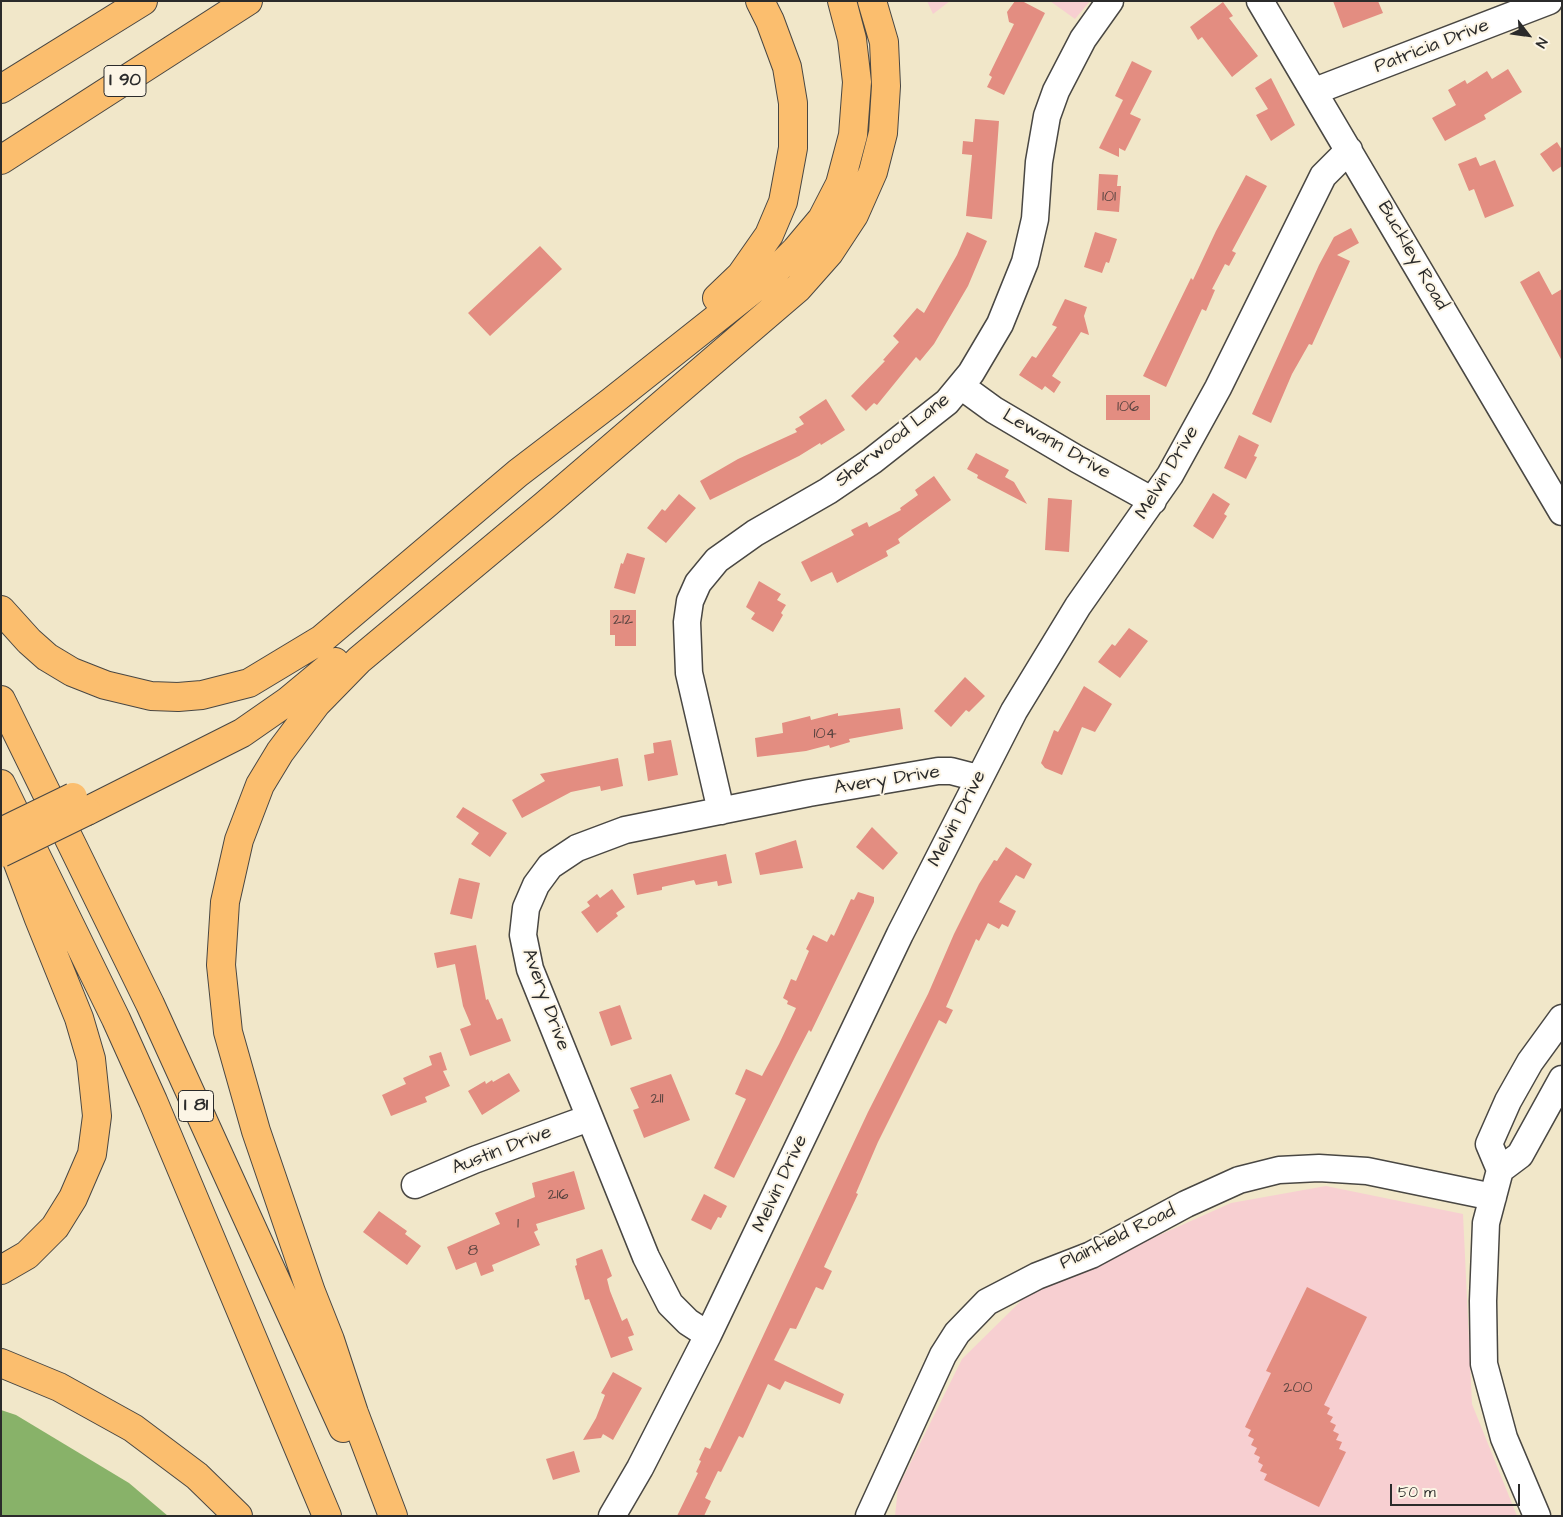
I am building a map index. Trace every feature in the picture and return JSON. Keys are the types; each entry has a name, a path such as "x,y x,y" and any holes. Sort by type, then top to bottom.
{"highway":[{"path":"1,89 143,1"},
{"name":"I 90","path":"1,160 248,1"},
{"path":"611,402 635,375 741,275 769,235 783,202 793,148 793,103 787,67 770,21 760,1"},
{"path":"1,610 29,641 47,657 72,672 105,685 151,696 178,697 202,695 249,683 322,639 518,473 770,276 796,250 822,219 840,184 854,135 857,82 852,38 842,1"},
{"path":"393,1516 354,1413 330,1340 310,1292 256,1131 228,1032 221,965 225,902 239,840 260,785 280,752 316,704 359,660 798,288 829,253 854,215 874,172 883,133 886,86 884,42 872,2"},
{"path":"1,853 80,804 243,710 302,666 360,615 408,568"},
{"path":"1,832 80,804 242,733 288,702 364,638 434,597"},
{"name":"I 81","path":"1,700 150,1004 383,1516"},
{"name":"I 81","path":"1,784 116,1019 153,1101 327,1516"},
{"path":"1,817 79,1018 92,1059 97,1116 92,1154 73,1198 56,1227 27,1255 1,1270"},
{"path":"1,1363 59,1387 133,1428 196,1476 238,1516"}],"street":[{"name":"Sherwood Lane","path":"720,811 689,673 687,622 690,601 698,583 717,560 755,533 828,491 872,461 947,402 972,373 1000,324 1025,262 1035,219 1039,162 1048,116 1056,91 1083,40 1110,1"},
{"name":"Buckley Road","path":"1260,1 1315,91 1562,512"},
{"name":"Patricia Drive","path":"1315,91 1549,1"},
{"name":"Melvin Drive","path":"612,1516 640,1468 708,1335 900,934 978,778 1014,711 1078,606 1153,501 1218,388 1323,176 1349,150"},
{"name":"Lewann Drive","path":"961,386 994,410 1153,501"},
{"name":"Avery Drive","path":"708,1335 688,1322 670,1304 646,1257 530,969 523,935 526,908 536,885 550,866 578,848 625,830 938,771 952,771 978,778"},
{"path":"1537,1516 1504,1438 1484,1364 1483,1301 1486,1223 1500,1170 1489,1144 1508,1101 1530,1062 1562,1018"},
{"path":"1500,1170 1520,1156 1562,1079"},
{"name":"Austin Drive","path":"416,1185 474,1160 589,1118"},
{"name":"Plainfield Road","path":"869,1516 938,1363 956,1333 987,1302 1037,1276 1091,1255 1186,1204 1239,1180 1279,1170 1320,1168 1367,1171 1493,1197"}],"shaded area":[{"path":"927,1 950,1 933,14"},
{"path":"1050,1 1090,1 1075,19"},
{"path":"1326,1186 1463,1214 1472,1404 1517,1516 895,1516 898,1488 962,1359 1028,1294 1231,1203"}],"green space":[{"path":"1,1410 16,1415 129,1483 168,1516 1,1516"}],"building":[{"path":"1015,1 1022,1 1045,13 1004,95 987,87 992,77 989,75 1014,24 1009,22 1007,12"},
{"path":"1333,1 1378,1 1383,13 1343,28"},
{"path":"1223,2 1233,16 1229,18 1258,56 1232,77 1202,37 1198,40 1190,27"},
{"path":"1132,61 1152,71 1130,114 1141,119 1125,151 1119,148 1119,157 1099,148 1123,100 1115,96"},
{"path":"1508,69 1522,92 1484,115 1486,119 1445,141 1432,118 1456,105 1448,90 1465,80 1467,84 1487,71 1492,79"},
{"path":"1271,78 1295,125 1271,141 1256,115 1268,109 1255,88"},
{"path":"975,119 999,121 992,219 966,216 972,155 962,154 963,141 973,142"},
{"path":"1557,142 1562,150 1562,166 1553,172 1540,154"},
{"path":"1476,157 1480,166 1495,160 1514,206 1485,218 1474,189 1469,191 1458,164"},
{"path":"1099,174 1118,175 1117,186 1121,186 1119,212 1097,210"},
{"path":"1246,175 1267,186 1232,251 1236,253 1229,266 1225,264 1212,289 1215,290 1206,311 1202,309 1166,387 1143,376 1191,278 1193,280 1216,231"},
{"path":"1351,228 1359,243 1337,255 1350,261 1312,345 1309,344 1292,374 1271,423 1252,414 1319,265 1334,237"},
{"path":"967,232 987,241 968,286 934,344 920,361 916,357 877,405 874,403 866,411 851,396 885,361 883,360 899,342 893,336 917,308 924,313 957,255"},
{"path":"1095,232 1117,239 1109,263 1106,262 1102,273 1084,267"},
{"path":"540,246 562,269 490,336 468,313"},
{"path":"1539,271 1552,295 1562,289 1562,361 1520,282"},
{"path":"1065,299 1087,307 1084,316 1089,335 1081,332 1052,376 1061,382 1054,393 1045,386 1042,390 1019,375 1032,356 1036,358 1057,327 1052,325"},
{"path":"1106,395 1150,395 1150,420 1106,420"},
{"path":"826,399 845,430 821,445 820,443 799,456 710,500 700,481 738,459 797,432 795,429 804,424 799,417"},
{"path":"1239,435 1259,445 1254,456 1257,457 1246,479 1224,468"},
{"path":"976,453 1009,470 1005,477 1014,482 1027,504 977,478 978,475 967,469"},
{"path":"934,476 951,500 898,539 900,543 886,551 888,556 837,583 832,572 811,582 801,562 854,535 851,530 867,522 869,527 901,510 900,508 918,495 915,490"},
{"path":"1213,493 1230,504 1224,514 1227,516 1213,539 1193,526"},
{"path":"679,494 696,508 666,543 647,528 662,509 665,511"},
{"path":"1048,498 1072,500 1069,552 1045,550"},
{"path":"627,553 645,558 635,594 614,588 621,563 623,564"},
{"path":"759,581 781,594 777,600 786,605 781,613 783,615 773,632 751,619 755,613 746,607"},
{"path":"610,610 636,610 636,646 615,646 615,635 610,635"},
{"path":"1129,628 1148,641 1120,678 1098,662 1112,644 1115,646"},
{"path":"965,677 985,696 969,712 966,710 951,727 934,711"},
{"path":"1084,686 1112,704 1095,732 1082,727 1062,775 1045,768 1041,763 1054,730 1058,732"},
{"path":"900,708 903,729 849,739 850,742 830,748 829,745 806,751 757,757 755,738 783,733 782,723 810,716 811,720 838,713 838,716"},
{"path":"671,740 678,775 648,781 644,755 654,753 653,743"},
{"path":"618,758 623,786 601,791 600,786 571,792 522,818 512,800 545,781 540,774"},
{"path":"463,807 507,833 490,857 471,844 479,833 456,817"},
{"path":"872,827 898,853 883,870 856,847"},
{"path":"796,840 803,868 760,875 755,853"},
{"path":"1006,847 1032,864 1024,879 1016,875 999,902 1016,911 1008,927 1002,924 999,929 988,923 979,941 976,939 946,1007 953,1010 946,1024 939,1020 878,1142 856,1193 858,1194 824,1267 832,1271 823,1290 816,1287 796,1329 790,1328 774,1360 844,1394 840,1404 785,1381 780,1390 768,1384 743,1438 739,1436 721,1472 718,1471 705,1498 711,1501 704,1516 677,1516 698,1473 696,1472 701,1461 699,1460 705,1447 710,1449 868,1112 928,994 954,934 979,884 994,860 997,861"},
{"path":"726,854 732,883 718,886 717,881 696,885 694,880 662,887 662,890 637,895 633,874"},
{"path":"459,878 480,883 472,919 450,914"},
{"path":"612,889 625,907 616,913 618,916 597,933 581,912 590,906 587,902 597,894 600,898"},
{"path":"858,892 874,897 874,902 811,1032 809,1030 734,1178 714,1168 746,1099 735,1094 746,1069 762,1076 779,1044 796,1008 787,1004 788,1001 783,998 791,979 796,981 809,951 806,949 813,935 827,942 831,934 834,936 851,899 854,900"},
{"path":"476,945 486,1000 488,999 497,1020 502,1018 511,1041 470,1056 460,1029 471,1025 463,1006 455,964 437,968 434,953"},
{"path":"620,1005 632,1039 611,1046 599,1012"},
{"path":"441,1052 447,1070 443,1071 450,1086 425,1097 427,1102 391,1116 382,1095 406,1084 403,1078 432,1065 429,1056"},
{"path":"509,1073 520,1091 482,1115 468,1091 485,1081 486,1084 492,1080 493,1082"},
{"path":"671,1074 690,1120 644,1138 633,1110 639,1108 630,1088"},
{"path":"574,1171 585,1209 536,1224 538,1230 534,1232 540,1245 492,1265 494,1271 481,1276 476,1262 456,1270 447,1247 500,1224 495,1213 535,1197 532,1183"},
{"path":"704,1194 727,1206 721,1218 718,1217 711,1230 691,1220"},
{"path":"379,1211 407,1231 405,1234 421,1246 407,1265 363,1232"},
{"path":"602,1249 612,1276 607,1279 610,1291 622,1321 627,1318 634,1335 628,1337 633,1350 611,1358 589,1299 585,1300 575,1266 577,1265 576,1259"},
{"path":"1307,1287 1367,1317 1324,1405 1330,1408 1327,1414 1333,1417 1330,1422 1336,1425 1333,1431 1339,1434 1336,1440 1342,1442 1339,1449 1346,1452 1319,1507 1264,1480 1267,1474 1260,1471 1263,1465 1258,1462 1260,1457 1254,1454 1257,1448 1251,1445 1254,1439 1248,1436 1251,1430 1245,1427 1271,1373 1266,1371"},
{"path":"613,1372 642,1388 613,1440 603,1434 601,1438 583,1440 596,1418 605,1395 601,1393"},
{"path":"574,1451 580,1472 553,1480 546,1459"}]}
